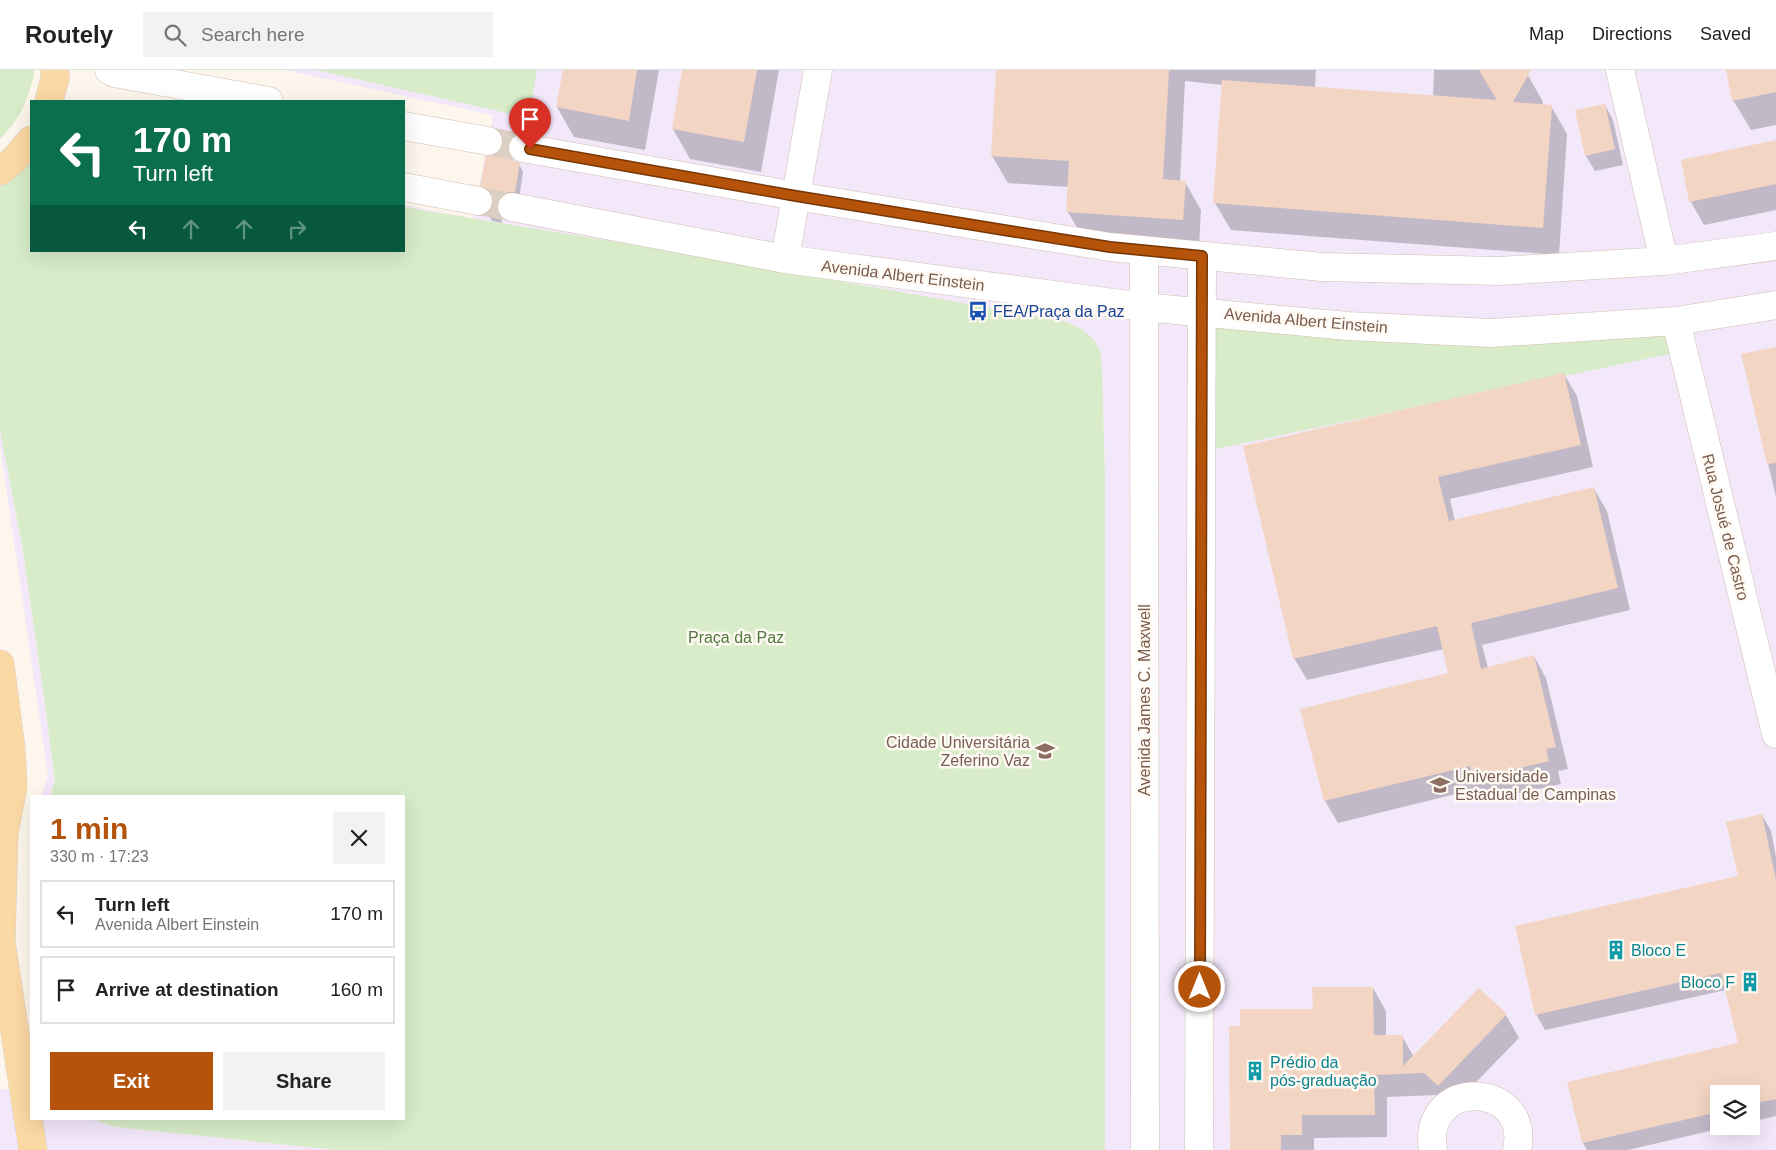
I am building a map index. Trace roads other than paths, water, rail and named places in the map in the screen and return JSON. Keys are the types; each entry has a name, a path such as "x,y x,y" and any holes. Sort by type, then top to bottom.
{"main road":[{"path":"49,100 55,78 55,70"},
{"path":"0,171 14,160 30,141"},
{"path":"0,664 5,750 13,786 4,833 2,942 33,1150"}],"street":[{"path":"109,70 114,73 263,100"},
{"path":"785,260 818,70"},
{"path":"1620,70 1664,261"},
{"path":"405,126 488,141"},
{"path":"523,148 1025,234 1144,250 1322,267 1499,271 1664,261 1776,246"},
{"path":"405,187 478,200"},
{"name":"Avenida Albert Einstein","path":"512,207 785,260 1143,306 1348,326 1491,333 1676,320 1776,305"},
{"name":"Avenida James C. Maxwell","path":"1144,250 1145,1150"},
{"path":"1200,1150 1202,256"},
{"name":"Rua Josué de Castro","path":"1676,320 1776,734"},
{"path":"1433,1150 1431,1134 1436,1120 1444,1107 1457,1099 1478,1095 1492,1098 1506,1107 1514,1120 1519,1135 1517,1150"}],"tunnel":[{"path":"488,141 523,148"},
{"path":"478,201 512,207"}],"place":[{"name":"FEA/Praça da Paz","path":"978,311"},
{"name":"Cidade Universitária Zeferino Vaz","path":"1045,751"},
{"name":"Universidade Estadual de Campinas","path":"1440,785"},
{"name":"Bloco E","path":"1616,950"},
{"name":"Bloco F","path":"1750,982"},
{"name":"Prédio da pós-graduação","path":"1255,1071"}],"park label":[{"name":"Praça da Paz","path":"736,637"}]}
